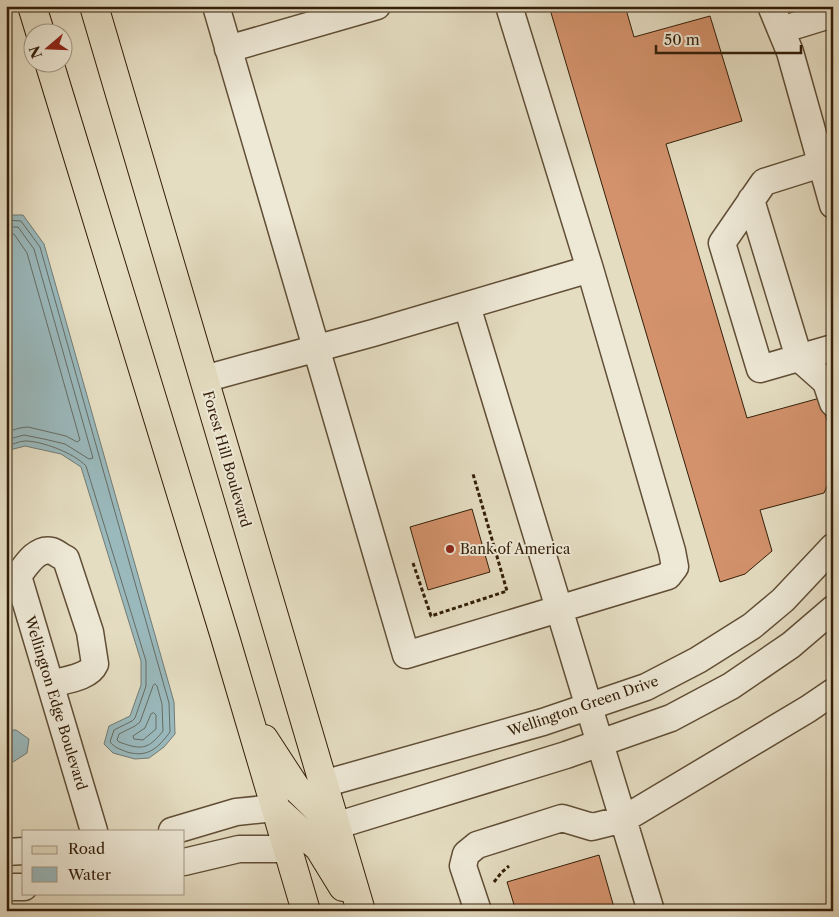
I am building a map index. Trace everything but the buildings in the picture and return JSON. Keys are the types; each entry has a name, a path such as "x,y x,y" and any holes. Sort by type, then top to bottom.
{"main road":[{"path":"32,6 37,22"},
{"name":"Forest Hill Boulevard","path":"94,6 361,911"},
{"path":"52,72 249,717 306,911"},
{"path":"249,717 296,788 335,826"},
{"path":"275,808 319,848 342,885 355,911"}],"street":[{"path":"216,6 406,655 668,576 675,567 672,551 590,269 510,6"},
{"path":"228,49 377,6"},
{"path":"771,6 790,52 833,205"},
{"path":"781,30 833,14"},
{"path":"821,164 764,182 722,243 760,369 833,348"},
{"path":"752,200 799,358 826,382 833,403"},
{"path":"204,379 467,306 590,269"},
{"path":"467,306 651,911"},
{"name":"Wellington Green Drive","path":"323,784 544,722 646,687 698,660 752,626 783,600 833,547"},
{"name":"Wellington Edge Boulevard","path":"51,684 86,674 95,664 90,632 66,559 52,551 46,551 30,560 18,576 94,830"},
{"path":"335,826 566,756 671,718 732,686 791,645 833,609"},
{"path":"478,911 463,866 466,854 477,845 562,818 592,828 624,819 808,710 833,692"},
{"path":"175,830 236,812 275,808"},
{"path":"185,862 239,849 287,849"},
{"path":"6,852 22,851"},
{"path":"6,887 22,887"}],"path":[{"path":"413,563 431,616 508,591 473,474"},
{"path":"494,882 509,866"}],"water":[{"path":"23,215 44,244 174,702 175,734 164,747 149,758 135,759 113,753 104,744 109,726 130,716 141,685 141,661 81,467 61,454 25,446 6,451 6,216"},
{"path":"6,730 16,730 29,739 27,753 6,764"}],"place":[{"name":"Bank of America","path":"450,549"}]}
